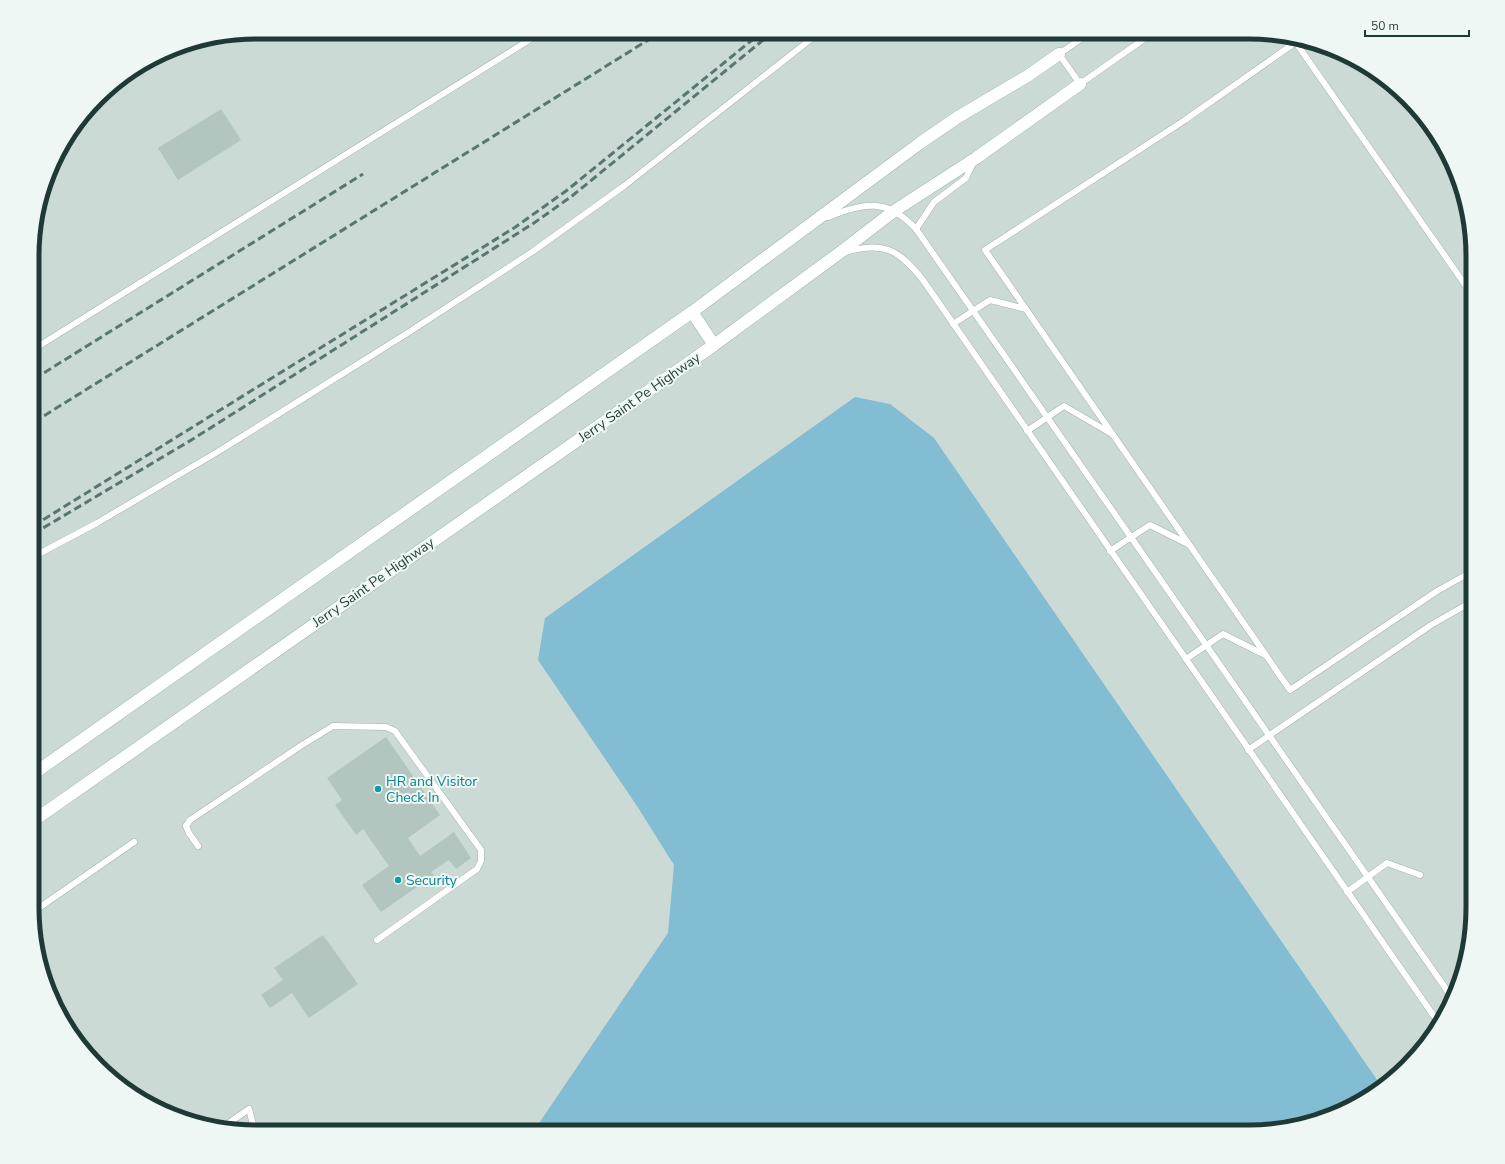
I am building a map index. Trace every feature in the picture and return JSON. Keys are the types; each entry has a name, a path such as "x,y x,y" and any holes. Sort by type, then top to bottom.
{"main road":[{"path":"39,770 692,312 958,117 1029,75 1059,54"},
{"name":"Jerry Saint Pe Highway","path":"39,817 714,345 894,211 976,158 1080,84"},
{"path":"692,312 714,345"}],"lane":[{"path":"39,346 531,39"},
{"path":"39,554 97,523 219,451 406,334 532,252 624,186 811,39"},
{"path":"1081,39 1059,54 1080,84 1144,39"},
{"path":"1292,43 1185,120 985,250 1290,690 1437,590 1466,575"},
{"path":"1297,44 1466,286"},
{"path":"916,228 934,202 966,178 976,158"},
{"path":"812,223 850,208 863,205 894,211 916,228 1448,992"},
{"path":"838,254 859,248 880,247 890,250 900,256 918,274 1435,1018"},
{"path":"953,324 990,300 1026,309"},
{"path":"1027,431 1064,406 1114,435"},
{"path":"1110,551 1150,525 1189,544"},
{"path":"1248,750 1431,624 1466,605"},
{"path":"1186,659 1223,634 1266,655"},
{"path":"198,846 186,826 190,820 333,726 386,727 395,731 481,850 482,861 477,869 376,940"},
{"path":"39,907 134,842"},
{"path":"1347,892 1387,863 1420,875"},
{"path":"229,1123 249,1109 253,1125"}],"shaded area":[{"path":"242,39 1263,39 1305,46 1345,61 1381,84 1392,93 1421,124 1444,160 1459,200 1466,242 1466,922 1459,964 1444,1004 1421,1040 1412,1051 1381,1080 1345,1103 1305,1118 1263,1125 242,1125 200,1118 160,1103 124,1080 113,1071 84,1040 61,1004 46,964 39,922 39,242 46,200 61,160 84,124 113,93 124,84 160,61 200,46"}],"water":[{"path":"855,397 890,404 934,438 1378,1082 1345,1103 1319,1113 1291,1121 1263,1125 538,1125 668,933 674,865 637,806 538,660 545,618"}],"building":[{"path":"221,109 241,140 178,180 158,148"},
{"name":"HR and Visitor Check In","path":"386,737 440,815 408,838 420,856 454,832 471,858 456,869 449,860 431,872 434,875 381,912 362,885 389,866 363,829 356,835 335,805 342,800 327,778"},
{"path":"323,935 358,984 309,1018 292,993 270,1008 261,995 283,980 274,968"}],"railway":[{"path":"39,419 650,39"},
{"path":"39,522 514,228 566,191 753,39"},
{"path":"39,530 193,439 534,223 572,196 764,39"},
{"path":"39,376 363,174"}],"place":[{"name":"HR and Visitor Check In","path":"378,789"},
{"name":"Security","path":"398,880"}]}
